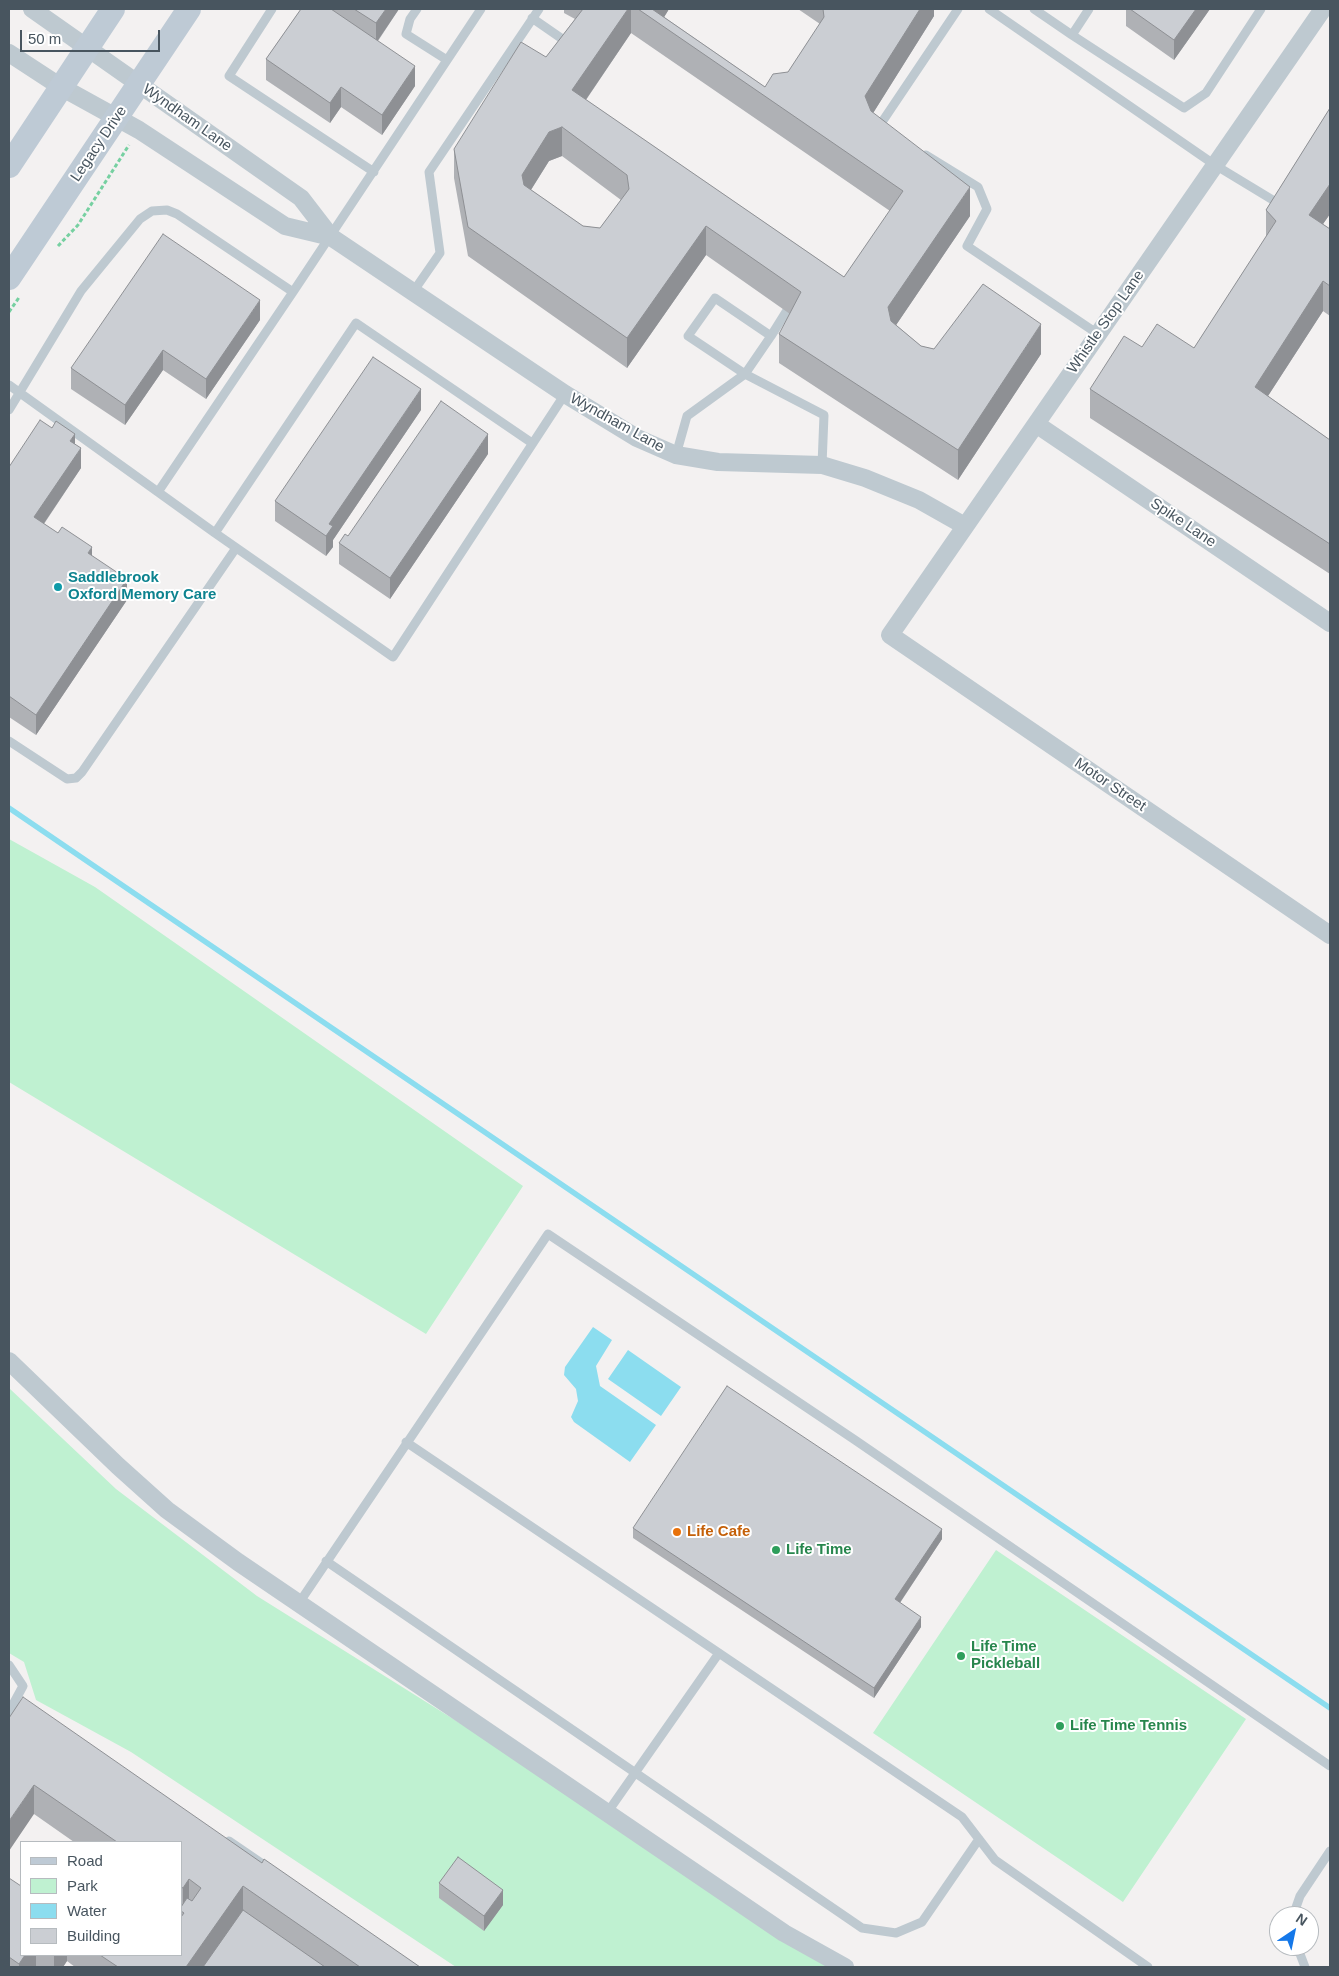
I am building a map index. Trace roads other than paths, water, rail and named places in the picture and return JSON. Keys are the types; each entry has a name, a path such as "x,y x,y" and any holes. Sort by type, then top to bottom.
{"main road":[{"path":"9,166 113,9"},
{"name":"Legacy Drive","path":"17,283 117,117 189,9"}],"street":[{"name":"Wyndham Lane","path":"32,9 301,198 331,237 565,394 637,438 676,455 718,462 822,465 865,478 919,500 966,526"},
{"name":"Whistle Stop Lane","path":"890,635 1323,9"},
{"name":"Wyndham Lane","path":"9,53 61,88 117,117 285,226 331,237"},
{"name":"Spike Lane","path":"1036,424 1330,623"},
{"name":"Motor Street","path":"890,635 1330,935"},
{"path":"9,1361 118,1466 167,1510 299,1603 784,1933 845,1967"}],"lane":[{"path":"272,9 229,76 374,172"},
{"path":"417,9 410,19 406,34 447,60"},
{"path":"158,492 331,237 481,9"},
{"path":"413,292 440,253 429,172 539,9"},
{"path":"896,136 880,125 958,9"},
{"path":"989,9 1215,165 1281,205"},
{"path":"1034,9 1184,108 1206,93 1261,9"},
{"path":"1072,35 1090,9"},
{"path":"532,18 576,48"},
{"path":"920,151 978,187 987,210 967,246 1098,334"},
{"path":"9,410 81,291 140,220 152,210 167,210 177,214 293,292"},
{"path":"771,336 715,298 688,336 745,374 824,415 822,465"},
{"path":"676,455 687,416 745,374 792,304"},
{"path":"215,533 356,324 532,443"},
{"path":"9,385 392,657 565,394"},
{"path":"9,741 66,779 76,778 236,548"},
{"path":"299,1603 548,1234 879,1456 1330,1766"},
{"path":"406,1442 962,1817 995,1860 1148,1967"},
{"path":"326,1561 862,1928 896,1934 922,1922 979,1840"},
{"path":"607,1813 719,1653"},
{"path":"9,1665 23,1686 9,1711 34,1723"},
{"path":"225,1838 274,1872"},
{"path":"1296,1906 1300,1896 1330,1851"}],"water":[{"path":"593,1327 612,1340 596,1366 600,1386 656,1425 630,1462 574,1422 571,1417 578,1401 576,1389 564,1375 565,1367"},
{"path":"628,1350 681,1387 661,1416 608,1379"}],"waterway":[{"path":"9,808 1330,1708"}],"place":[{"name":"Saddlebrook Oxford Memory Care","path":"58,587"},
{"name":"Life Cafe","path":"677,1532"},
{"name":"Life Time","path":"776,1550"},
{"name":"Life Time Pickleball","path":"961,1656"},
{"name":"Life Time Tennis","path":"1060,1726"}]}
